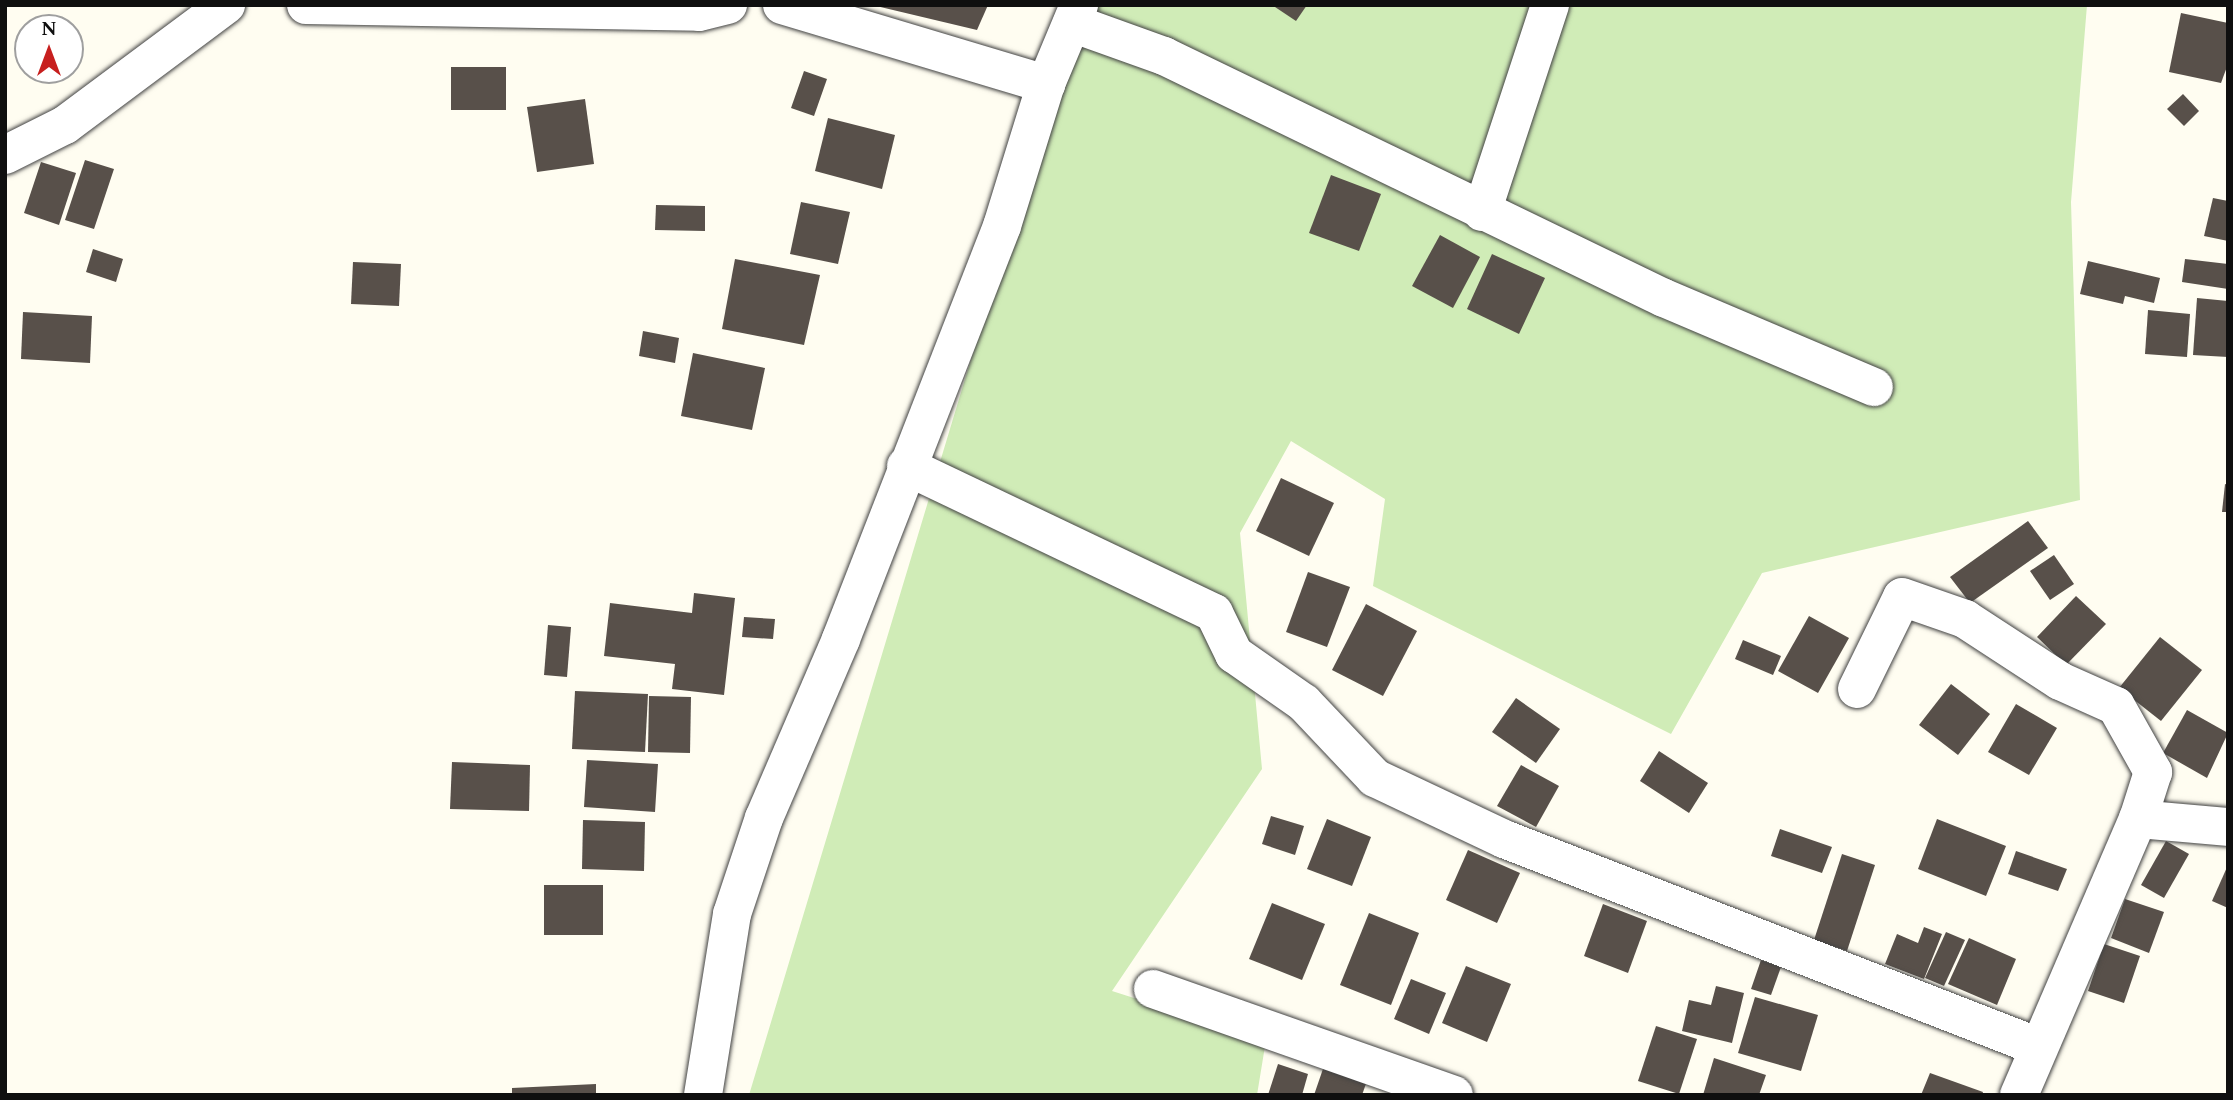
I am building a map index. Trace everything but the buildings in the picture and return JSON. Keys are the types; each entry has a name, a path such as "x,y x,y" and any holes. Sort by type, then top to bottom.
{"street":[{"path":"5,155 65,125 226,5"},
{"path":"306,5 699,12 728,5"},
{"path":"782,5 1046,84"},
{"path":"1482,212 1550,5"},
{"path":"702,1095 732,914 764,818 841,639 906,466 1002,226 1046,84 1075,14 1482,212 1874,387"},
{"path":"906,466 1214,613 1234,654 1304,703 1375,778 1504,839 2039,1047"},
{"path":"1857,689 1902,597 1965,619 2060,681 2116,706 2153,772 2138,819 2019,1095"},
{"path":"2138,819 2228,827"},
{"path":"1153,989 1454,1095"}],"green space":[{"path":"1091,5 2087,5 2071,202 2080,500 1762,573 1671,734 1373,586 1385,499 1291,441 1240,533 1262,769 1112,991 1266,1040 1257,1095 749,1095 991,293"}]}
